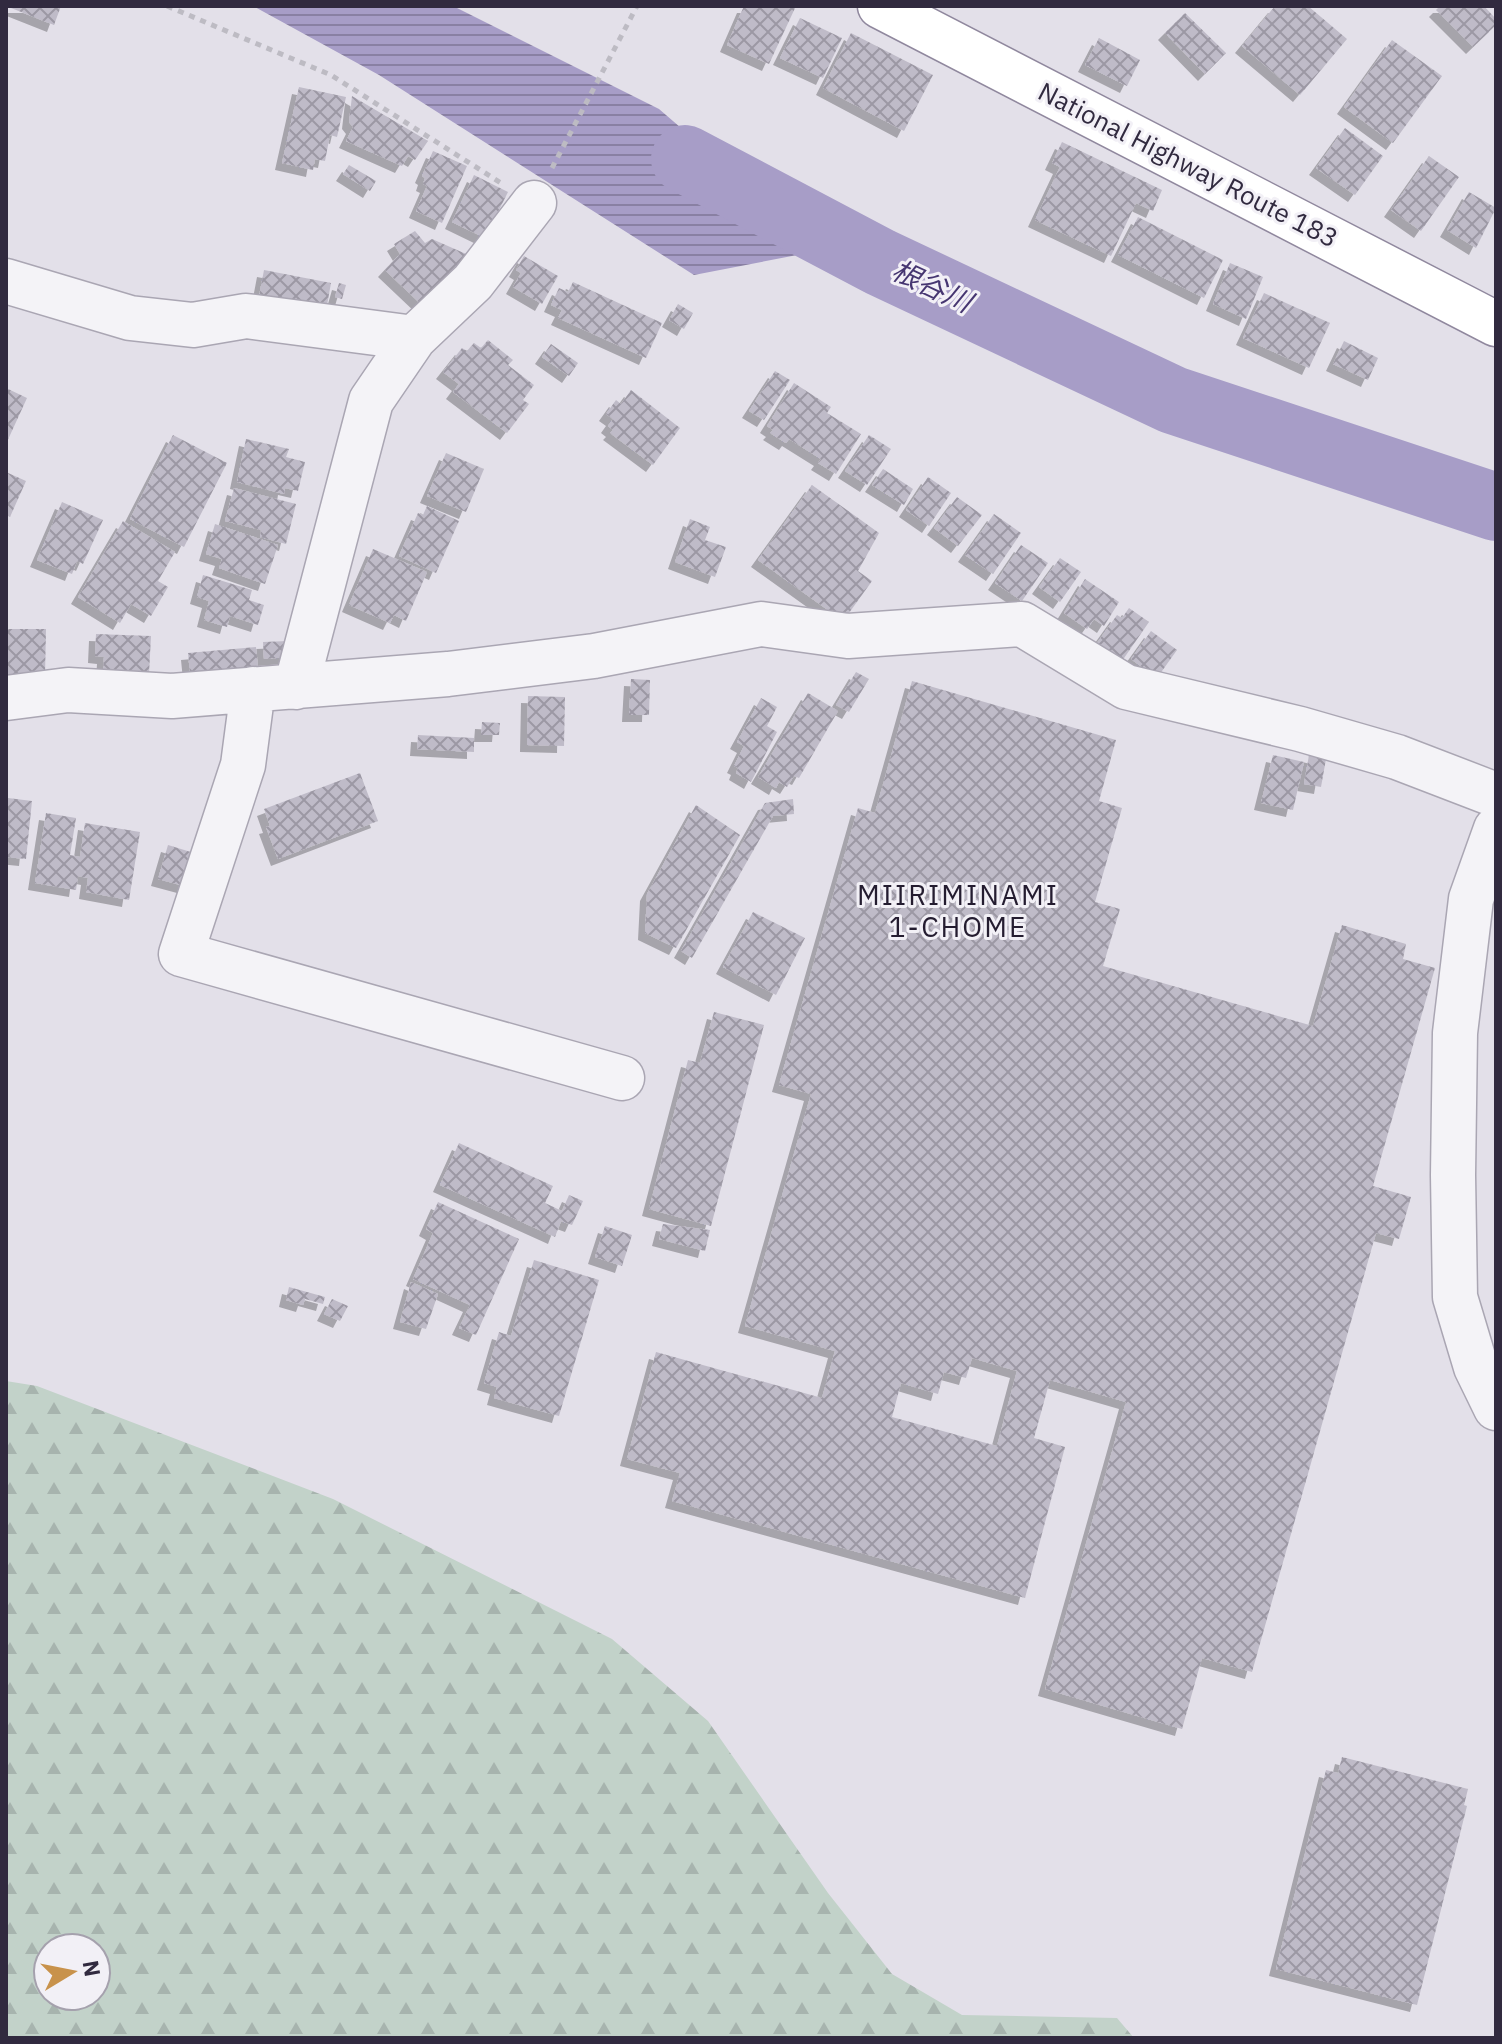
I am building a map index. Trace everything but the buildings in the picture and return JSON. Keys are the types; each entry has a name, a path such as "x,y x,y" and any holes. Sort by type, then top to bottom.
{"highway":[{"name":"National Highway Route 183","path":"880,6 1496,324"}],"street":[{"path":"534,203 473,282 414,338 371,401 275,688 243,765 181,954 622,1078"},
{"path":"6,281 130,318 193,325 246,316 414,338"},
{"path":"6,698 68,690 172,696 516,667 594,656 761,624 848,636 1022,624 1126,687 1300,729 1397,757 1496,795"},
{"path":"1496,829 1471,899 1455,1033 1453,1175 1455,1297 1476,1367 1496,1408"}],"path":[{"path":"167,6 331,75 534,203 637,6"}],"green space":[{"path":"6,1381 37,1386 333,1499 612,1639 708,1721 828,1893 892,1974 962,2015 1117,2018 1134,2038 6,2038"}],"shaded area":[{"path":"253,6 453,6 659,109 823,250 694,275 379,75"}],"waterway":[{"name":"根谷川","path":"685,159 880,262 1173,400 1496,507"}],"district":[{"name":"MIIRIMINAMI 1-CHOME","path":"958,911"}]}
